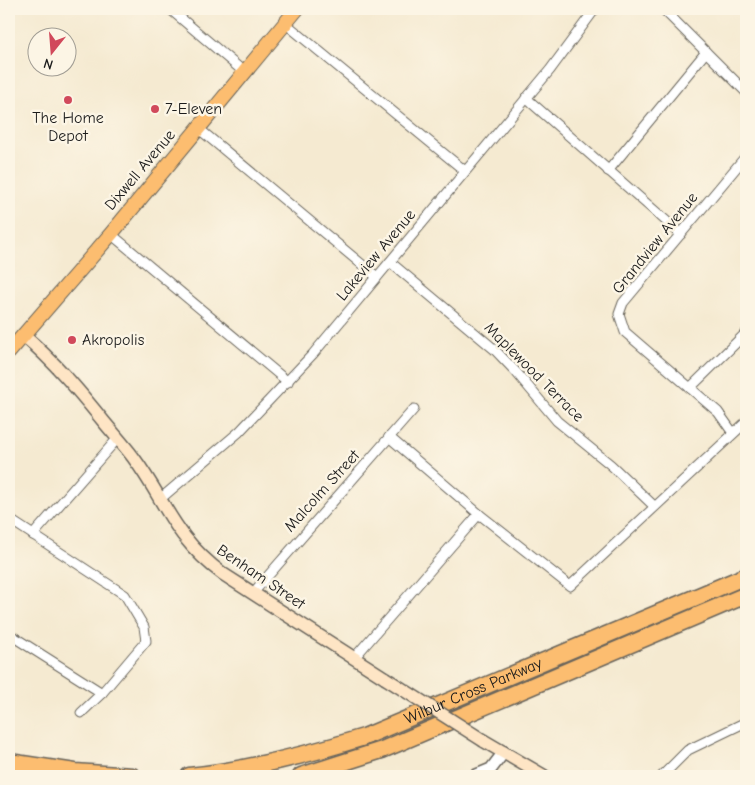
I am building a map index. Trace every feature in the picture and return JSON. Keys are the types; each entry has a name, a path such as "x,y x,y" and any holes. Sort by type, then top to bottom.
{"highway":[{"name":"Wilbur Cross Parkway","path":"189,776 230,772 299,757 364,737 746,576"},
{"name":"Wilbur Cross Parkway","path":"301,776 382,750 746,596"},
{"path":"9,762 75,772 132,776"}],"main road":[{"name":"Dixwell Avenue","path":"9,352 111,234 297,9"},
{"name":"Benham Street","path":"23,336 67,378 118,438 142,469 180,533 194,550 212,565 253,593 484,741 544,776"}],"street":[{"path":"170,9 244,72"},
{"name":"Lakeview Avenue","path":"159,500 239,432 288,382 567,49 595,9"},
{"path":"663,9 746,92"},
{"path":"285,23 465,171"},
{"path":"608,171 706,52"},
{"path":"526,98 681,234"},
{"path":"198,128 377,277"},
{"name":"Grandview Avenue","path":"733,433 718,412 625,332 619,314 623,303 746,156"},
{"path":"111,234 288,382"},
{"name":"Maplewood Terrace","path":"390,262 494,349 516,372 552,416 611,465 654,506"},
{"path":"690,388 746,334"},
{"name":"Malcolm Street","path":"253,593 414,409"},
{"path":"390,437 479,514 570,586 746,422"},
{"path":"33,535 118,438"},
{"path":"354,658 479,514"},
{"path":"9,519 125,595 144,627 146,641 102,694 81,714"},
{"path":"9,634 102,694"},
{"path":"662,776 688,750 746,722"},
{"path":"474,776 491,768 504,752"}],"place":[{"name":"The Home Depot","path":"68,100"},
{"name":"7-Eleven","path":"155,109"},
{"name":"Akropolis","path":"72,340"}]}
